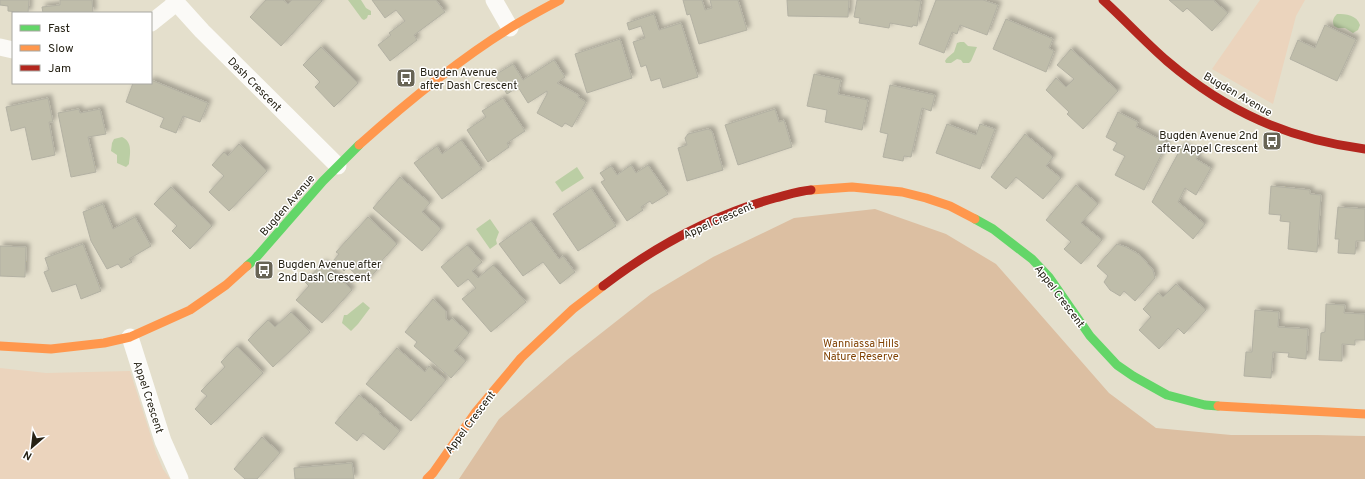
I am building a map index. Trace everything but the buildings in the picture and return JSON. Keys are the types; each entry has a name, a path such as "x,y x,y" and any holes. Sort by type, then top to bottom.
{"street":[{"path":"494,0 510,28"},
{"name":"Bugden Avenue","path":"0,346 52,349 104,343 130,337 190,310 226,285 254,260 297,210 338,166 381,125 421,91 510,28 560,0"},
{"name":"Bugden Avenue","path":"1103,0 1176,68 1198,86 1220,100 1277,129 1321,143 1365,149"},
{"path":"152,22 175,2"},
{"name":"Dash Crescent","path":"175,2 202,31 338,166"},
{"path":"0,47 12,50"},
{"name":"Appel Crescent","path":"427,479 433,473 474,413 522,358 573,309 629,266 688,232 749,205 801,191 852,187 902,192 926,198 950,206 993,229 1032,259 1049,278 1090,336 1117,365 1133,376 1168,395 1205,405 1225,407 1365,414"},
{"name":"Appel Crescent","path":"130,337 163,441 180,479"}],"shaded area":[{"path":"348,0 361,0 366,8 371,11 371,15 368,15 364,20 362,19"},
{"path":"1260,0 1305,0 1296,16 1273,104 1212,69"},
{"path":"1337,14 1354,17 1360,25 1358,30 1353,33 1345,28 1338,28 1334,26 1333,20"},
{"path":"964,42 968,46 977,47 971,61 969,63 963,63 961,60 957,59 951,63 946,63 945,61 954,52 957,43"},
{"path":"122,137 128,142 130,149 129,164 126,167 117,163 117,155 111,151 114,139"},
{"path":"577,167 584,178 562,192 555,182"},
{"path":"490,219 499,232 496,240 497,244 490,249 476,229"},
{"path":"363,302 370,308 351,331 342,323 344,315 347,315"},
{"path":"0,368 46,373 130,371 156,452 163,469 170,479 0,479"}],"green space":[{"name":"Wanniassa Hills Nature Reserve","path":"875,209 946,234 996,264 1109,393 1156,428 1231,435 1365,436 1365,479 459,479 499,419 567,360 651,294 713,257 794,218"}],"traffic: fast":[{"path":"247,266 254,260 323,181 359,145"},
{"path":"975,219 993,229 1032,259 1049,277 1090,336 1117,365 1133,376 1167,395 1205,405 1218,406"}],"traffic: slow":[{"path":"359,145 413,98 450,69 516,24 560,0"},
{"path":"811,190 852,187 902,192 950,206 975,219"},
{"path":"0,346 51,349 104,343 130,337 190,310 226,285 247,266"},
{"path":"427,479 433,473 475,413 521,358 573,309 603,286"},
{"path":"1218,406 1365,414"}],"traffic: jam":[{"path":"1103,0 1167,61 1212,95 1236,109 1284,130 1310,138 1365,149"},
{"path":"603,286 643,258 707,223 752,205 793,193 811,190"}],"place":[{"name":"Bugden Avenue after Dash Crescent","path":"406,78"},
{"name":"Bugden Avenue 2nd after Appel Crescent","path":"1272,141"},
{"name":"Bugden Avenue after 2nd Dash Crescent","path":"264,270"}]}
